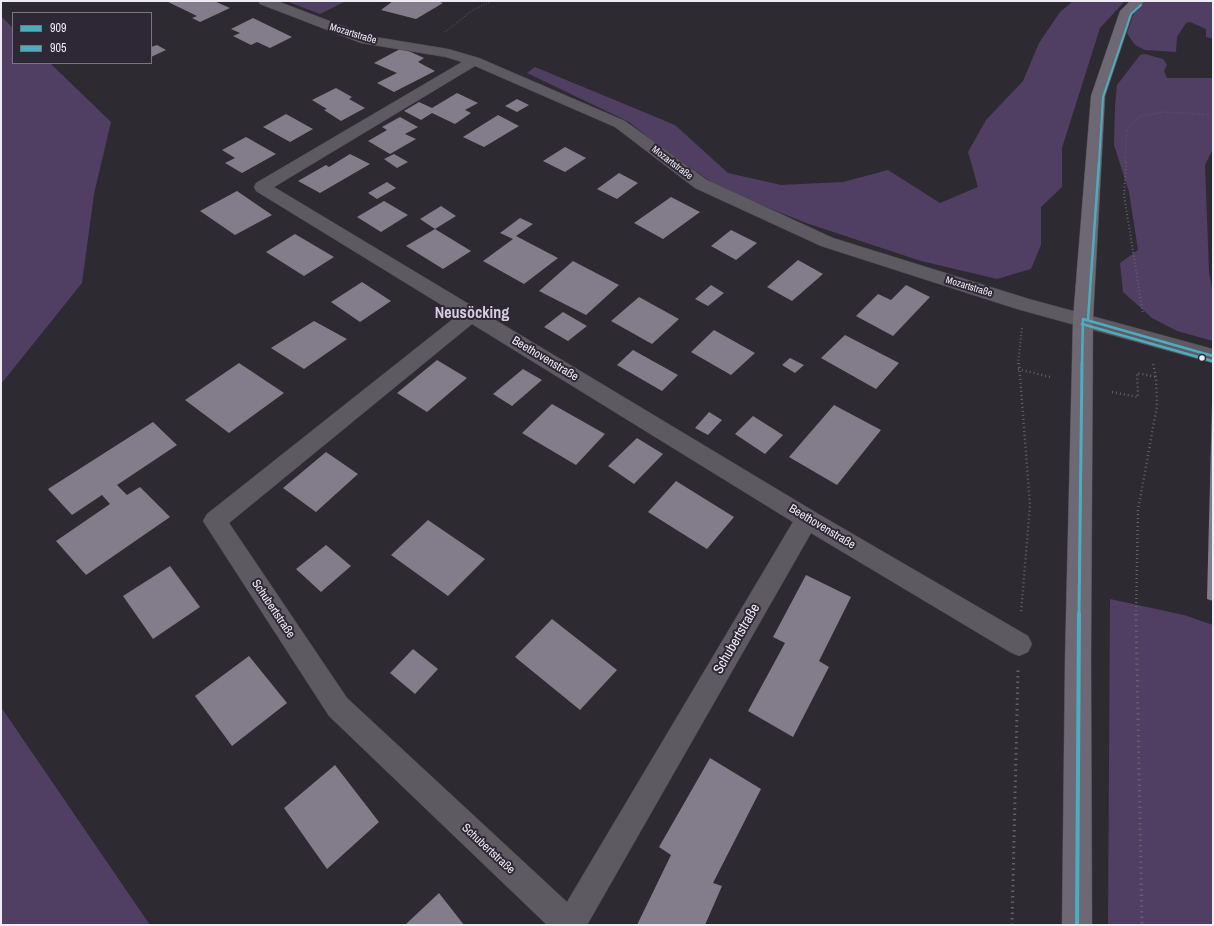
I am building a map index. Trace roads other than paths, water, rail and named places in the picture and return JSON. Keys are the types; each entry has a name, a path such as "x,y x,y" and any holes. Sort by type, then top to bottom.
{"main road":[{"path":"1077,925 1078,658 1083,319 1098,96 1127,11 1138,1"}],"street":[{"name":"Mozartstraße","path":"265,1 366,40 448,53 474,61 620,124 701,184 827,242 1024,304 1213,356"},
{"name":"Beethovenstraße","path":"474,61 262,187 807,519 1018,644"},
{"name":"Schubertstraße","path":"472,314 215,521 338,707 570,925 807,519"}],"district":[{"name":"Neusöcking","path":"472,314"}]}
